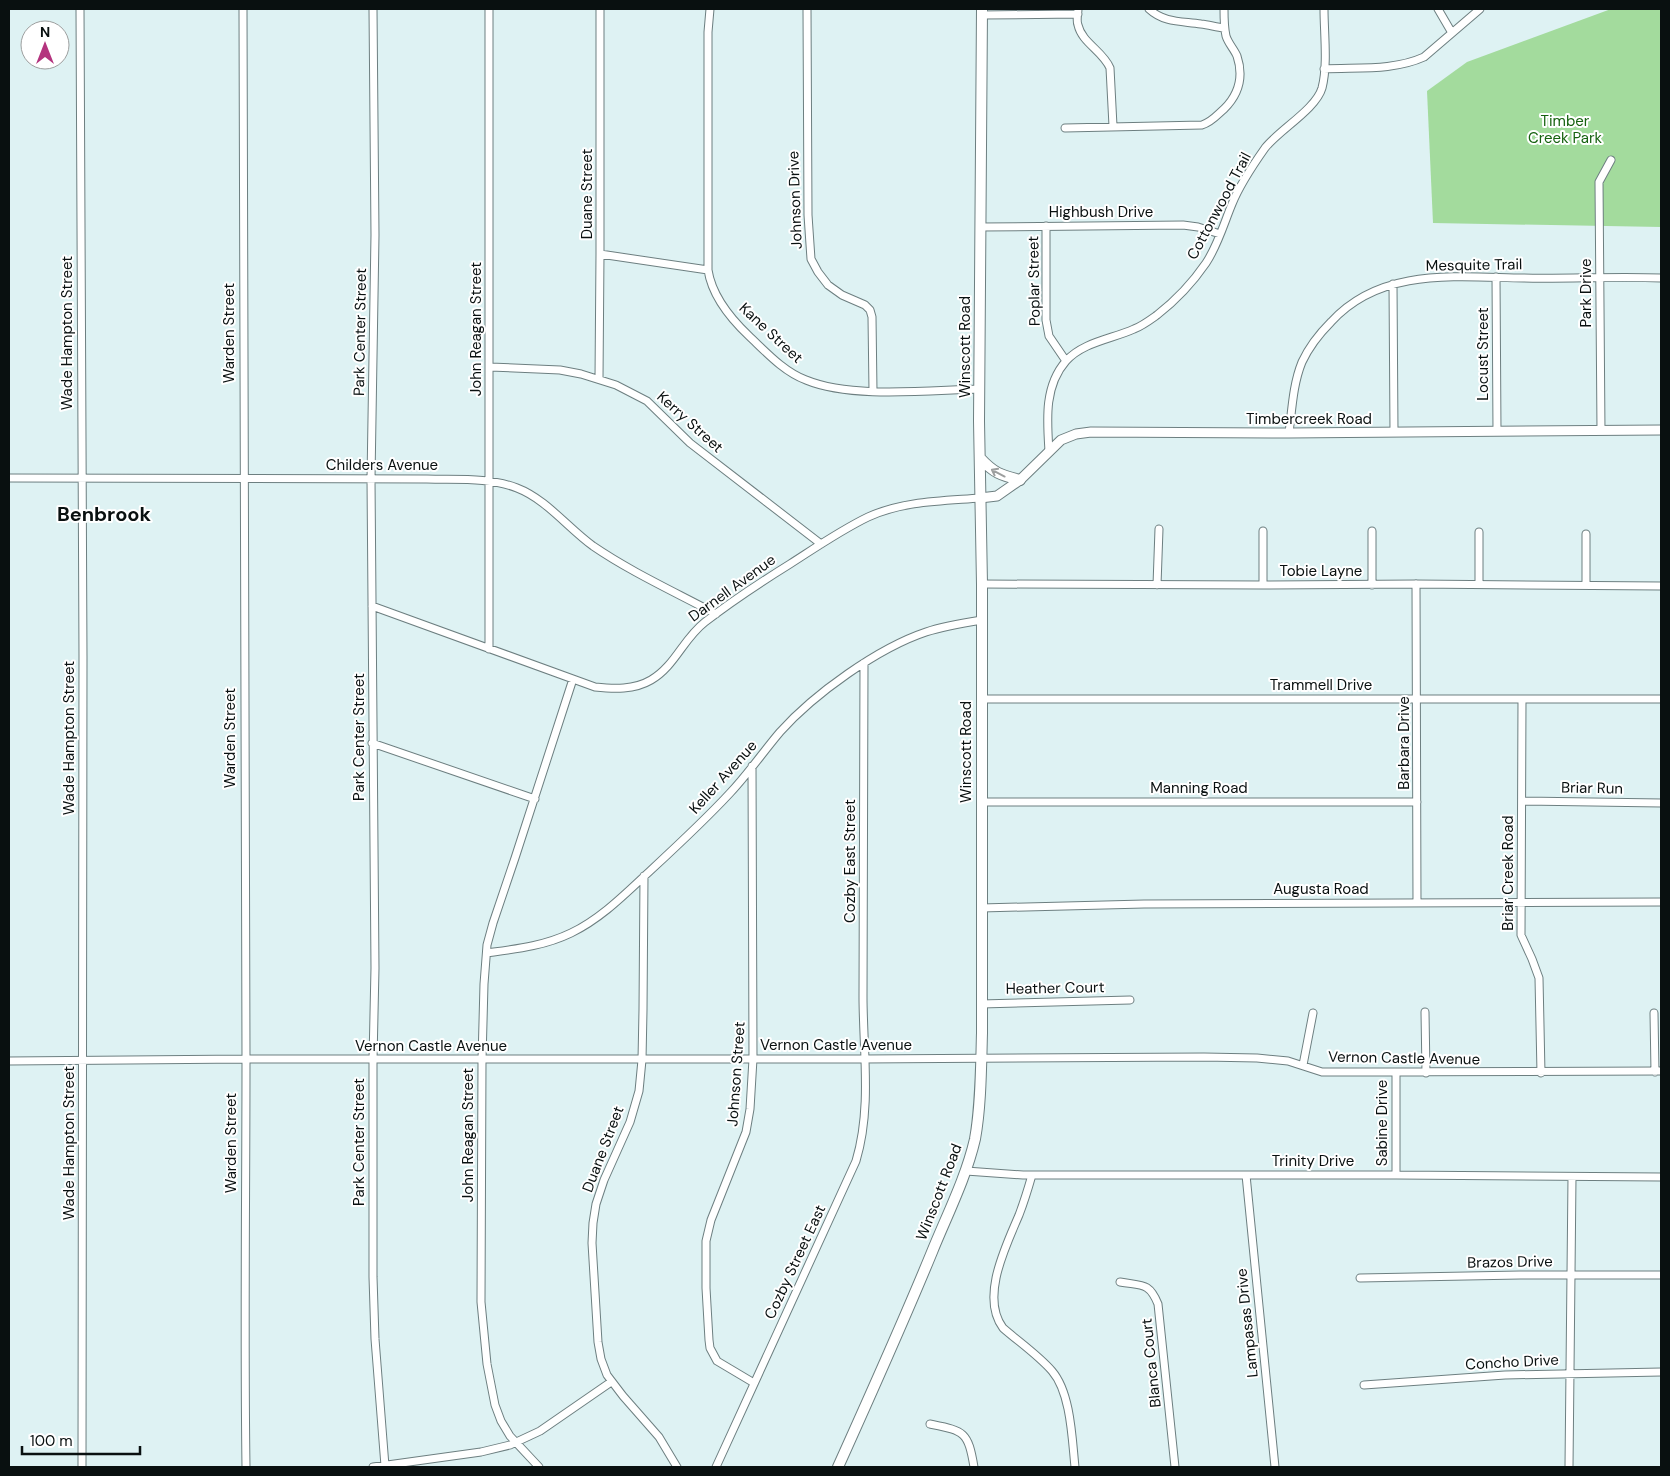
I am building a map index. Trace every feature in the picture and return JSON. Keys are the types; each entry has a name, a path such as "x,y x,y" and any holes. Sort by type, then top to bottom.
{"main road":[{"name":"Winscott Road","path":"838,1467 896,1339 966,1171 975,1138 981,1058 982,584 980,389 982,12"},
{"path":"980,458 992,470 1003,476 1020,480"}],"street":[{"name":"Wade Hampton Street","path":"80,9 83,1061 82,1467"},
{"name":"Warden Street","path":"243,9 246,1059 244,1355 246,1467"},
{"name":"Park Center Street","path":"373,9 375,235 371,480 375,968 373,1286 375,1339 385,1466"},
{"name":"John Reagan Street","path":"489,9 489,649"},
{"name":"Duane Street","path":"599,379 600,9"},
{"name":"Kane Street","path":"710,9 708,32 708,270 713,291 728,313 755,341 793,373 822,386 873,391 980,389"},
{"name":"Johnson Drive","path":"807,9 808,215 811,259 828,286 842,295 865,305 870,310 872,317 873,391"},
{"path":"1149,9 1156,15 1170,21 1224,28"},
{"path":"1065,128 1202,124 1214,119 1237,93 1239,86 1239,68 1236,55 1224,28 1224,9"},
{"name":"Cottonwood Trail","path":"1049,451 1047,419 1049,396 1058,372 1066,361 1073,354 1084,348 1136,328 1156,315 1180,294 1206,262 1233,201 1252,167 1266,147 1316,101 1322,89 1324,68 1324,9"},
{"path":"1438,9 1452,33"},
{"path":"1324,68 1394,66 1413,62 1424,57 1480,9"},
{"path":"982,12 1078,12 1078,26 1086,41 1107,62 1110,68 1113,126"},
{"name":"Park Drive","path":"1601,430 1599,182 1611,160"},
{"name":"Highbush Drive","path":"981,227 1183,225 1198,227 1220,234"},
{"name":"Poplar Street","path":"1046,226 1046,320 1049,336 1066,361"},
{"path":"600,254 708,270"},
{"name":"Locust Street","path":"1496,277 1497,430"},
{"name":"Mesquite Trail","path":"1289,433 1298,376 1308,351 1324,329 1342,310 1371,292 1392,284 1423,278 1661,278"},
{"path":"1392,284 1394,432"},
{"name":"Kerry Street","path":"490,367 560,370 616,384 647,401 690,443 821,544"},
{"name":"Timbercreek Road","path":"980,498 997,496 1020,480 1061,440 1076,434 1091,432 1289,433 1661,430"},
{"name":"Childers Avenue","path":"9,478 426,479 490,482 510,486 530,495 594,547 640,574 716,614"},
{"name":"Darnell Avenue","path":"372,606 595,687 614,689 636,686 662,674 674,660 684,643 703,623 754,587 821,544 869,517 909,504 980,498"},
{"path":"1157,585 1159,529"},
{"path":"1372,530 1372,585"},
{"path":"1263,585 1264,532"},
{"path":"1479,532 1479,584"},
{"path":"1586,534 1586,585"},
{"name":"Tobie Layne","path":"982,584 1661,586"},
{"name":"Barbara Drive","path":"1416,584 1418,699 1417,902"},
{"name":"Keller Avenue","path":"487,953 539,945 570,934 600,915 684,840 730,793 781,731 816,697 864,663 903,642 945,626 982,620"},
{"name":"Cozby East Street","path":"864,663 864,1060"},
{"name":"John Reagan Street","path":"539,1467 501,1422 494,1405 487,1364 481,1302 482,1060 487,953 493,923 573,679"},
{"name":"Trammell Drive","path":"982,699 1661,699"},
{"name":"Briar Creek Road","path":"1522,700 1521,935 1539,978 1541,1072"},
{"path":"372,743 535,799"},
{"name":"Johnson Street","path":"752,766 753,1059 750,1109 746,1132 711,1220 706,1241 706,1288 708,1340 714,1357 717,1361 754,1383"},
{"name":"Briar Run","path":"1522,801 1661,802"},
{"name":"Manning Road","path":"981,802 1417,802"},
{"name":"Duane Street","path":"644,876 642,1060 639,1091 630,1122 604,1180 596,1204 592,1243 598,1342 601,1359 607,1375 622,1396 659,1437 677,1467"},
{"name":"Augusta Road","path":"981,908 1154,904 1661,902"},
{"name":"Heather Court","path":"981,1004 1130,1000"},
{"path":"1424,1012 1426,1072"},
{"path":"1303,1065 1313,1013"},
{"path":"1654,1013 1658,1071"},
{"name":"Vernon Castle Avenue","path":"9,1061 1257,1058 1288,1061 1322,1072 1658,1071"},
{"name":"Cozby Street East","path":"716,1467 856,1162 863,1129 865,1096 864,1060"},
{"name":"Sabine Drive","path":"1396,1072 1396,1175"},
{"name":"Trinity Drive","path":"966,1171 1032,1175 1661,1177"},
{"path":"1032,1175 1025,1200 999,1265 994,1292 995,1309 1002,1328 1052,1371 1058,1380 1063,1390 1067,1407 1075,1467"},
{"name":"Lampasas Drive","path":"1246,1175 1275,1467"},
{"path":"1569,1467 1572,1177"},
{"name":"Brazos Drive","path":"1360,1278 1661,1275"},
{"name":"Blanca Court","path":"1120,1282 1150,1288 1154,1292 1158,1304 1175,1467"},
{"name":"Concho Drive","path":"1364,1385 1505,1375 1661,1372"},
{"path":"373,1467 426,1464 482,1452 516,1442 540,1432 612,1382"},
{"path":"930,1424 955,1429 960,1432 967,1439 971,1449 974,1467"}],"green space":[{"name":"Timber Creek Park","path":"1611,9 1661,9 1661,227 1433,223 1427,91 1467,62"}],"district":[{"name":"Benbrook","path":"104,514"}]}
